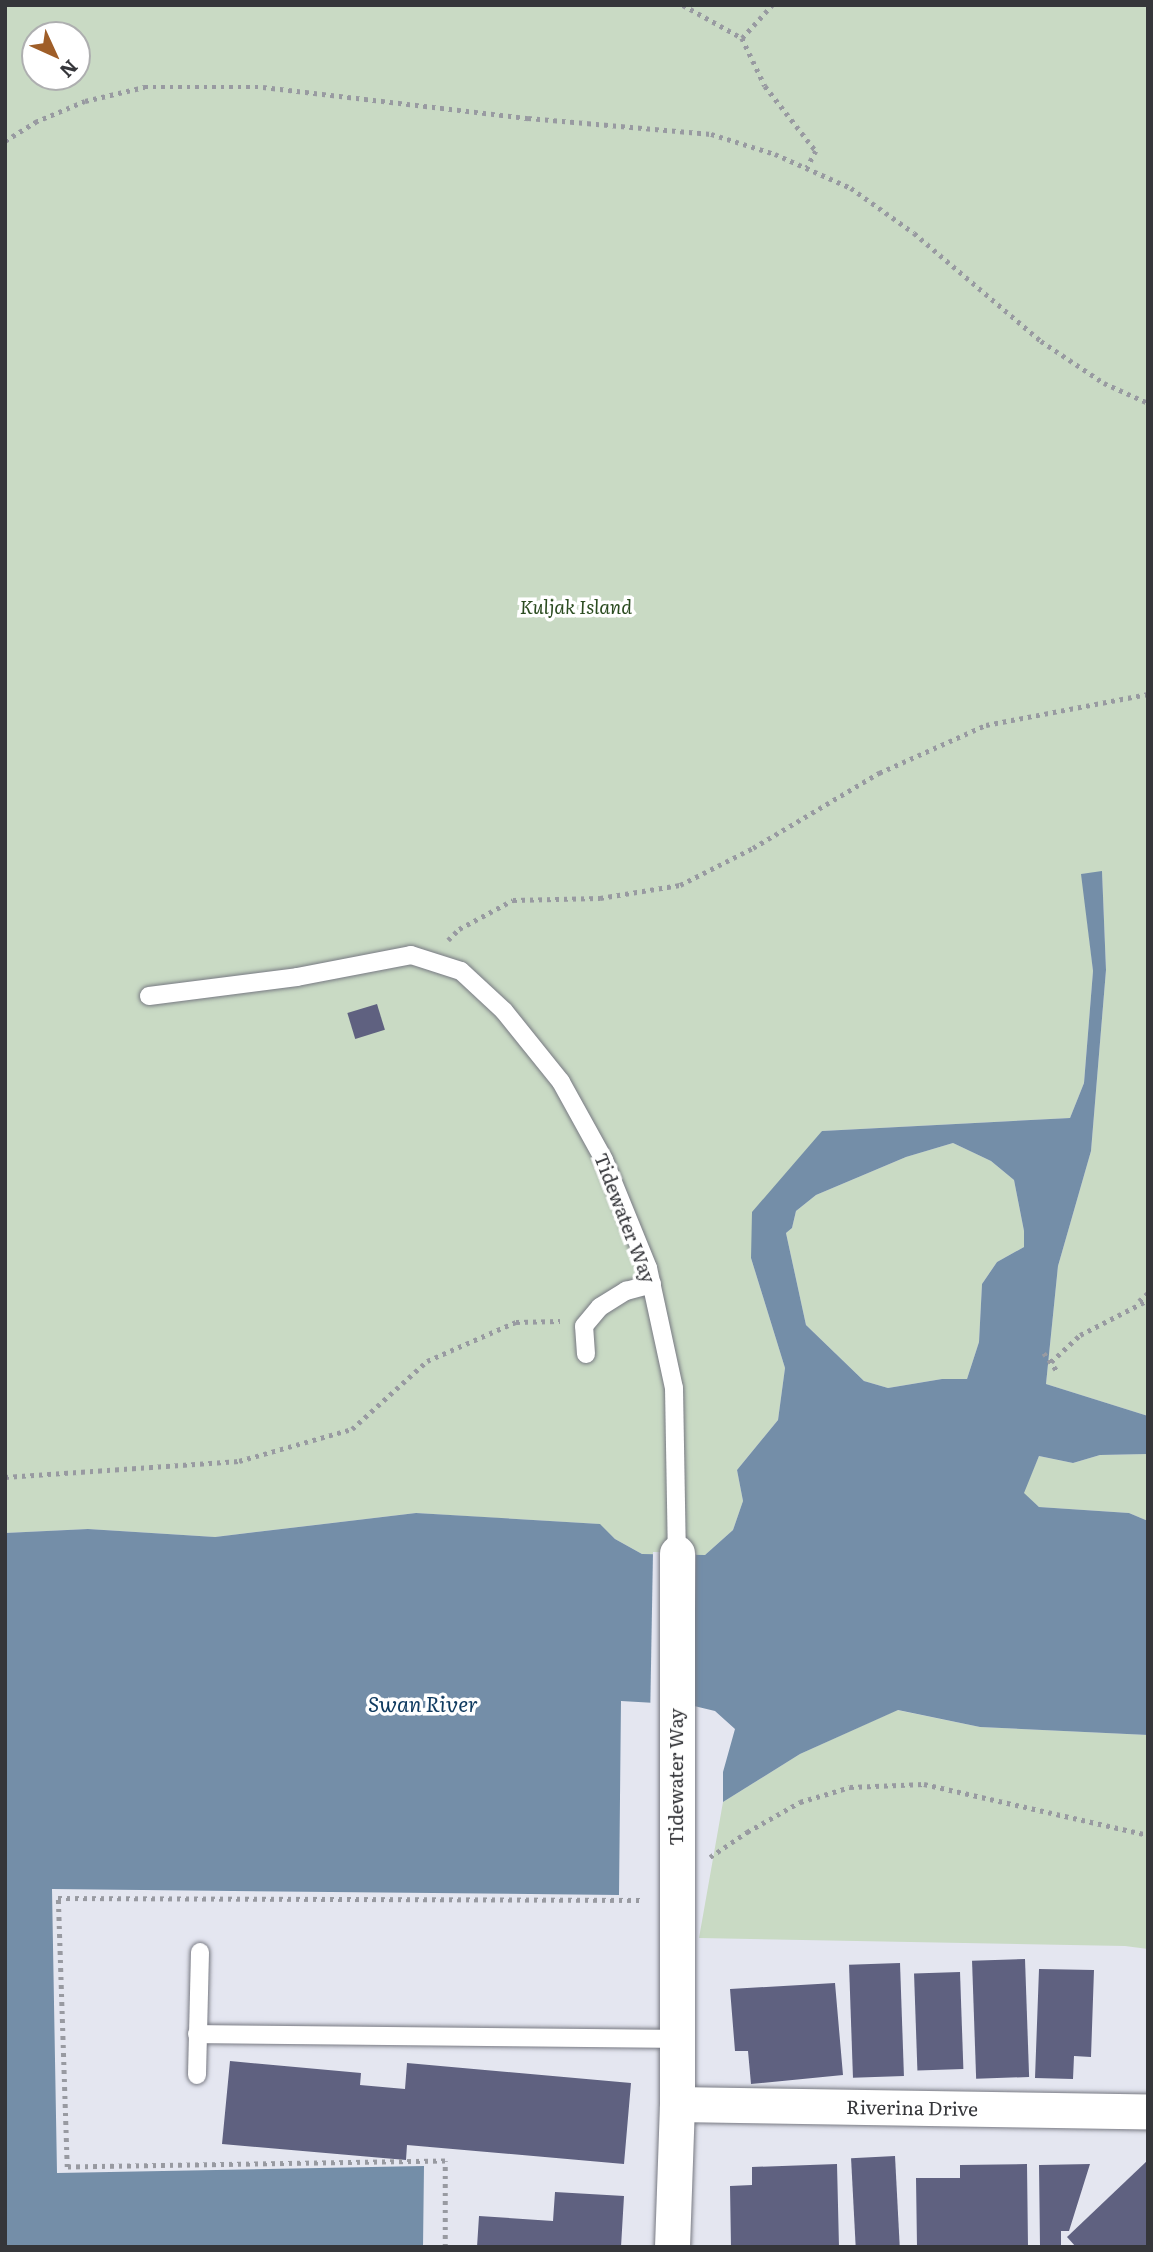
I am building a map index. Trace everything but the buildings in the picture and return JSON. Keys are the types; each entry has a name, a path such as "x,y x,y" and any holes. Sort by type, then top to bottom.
{"street":[{"name":"Tidewater Way","path":"672,2247 677,2104 677,1553"},
{"name":"Riverina Drive","path":"677,2104 1148,2111"}],"lane":[{"name":"Tidewater Way","path":"149,996 297,977 411,955 461,971 504,1011 561,1082 604,1160 652,1284 674,1388 677,1553"},
{"path":"586,1354 584,1326 600,1307 626,1291 652,1284"},
{"path":"197,2075 200,1952"},
{"path":"197,2034 677,2039"}],"path":[{"path":"683,5 741,38 765,86 816,151 807,168"},
{"path":"741,38 772,5"},
{"path":"5,141 35,122 85,101 144,88 264,86 528,118 711,134 775,154 851,188 914,233 1041,341 1104,383 1148,404"},
{"path":"426,960 459,929 513,900 600,898 680,885 753,848 879,773 986,725 1148,694"},
{"path":"1136,1304 1148,1293"},
{"path":"1051,1362 1080,1335 1148,1300"},
{"path":"5,1477 239,1461 352,1429 427,1361 516,1322 561,1321 584,1326"},
{"path":"1044,1353 1058,1372"},
{"path":"676,1860 705,1861 747,1832 800,1802 850,1787 924,1784 1148,1835"}],"green space":[{"name":"Kuljak Island","path":"5,5 1148,5 1148,1416 1046,1384 1058,1266 1091,1151 1106,970 1102,872 1082,874 1093,971 1084,1083 1070,1118 822,1131 751,1258 785,1368 778,1420 737,1470 743,1501 733,1530 704,1556 642,1554 615,1539 599,1524 416,1513 215,1537 88,1529 5,1533"},
{"path":"953,1143 991,1161 1014,1180 1024,1231 1024,1247 997,1262 982,1284 979,1342 967,1379 942,1379 888,1388 864,1381 806,1325 786,1233 792,1228 796,1211 816,1195 906,1157"},
{"path":"1148,1454 1148,1521 1129,1513 1039,1507 1023,1493 1039,1456 1073,1463 1100,1455"},
{"path":"897,1710 980,1727 1148,1735 1148,1949 1125,1946 699,1938 723,1802 800,1754"}],"water":[{"name":"Swan River","path":"1102,871 1106,970 1091,1151 1058,1266 1046,1384 1148,1416 1148,1454 1100,1455 1073,1463 1039,1456 1024,1493 1039,1507 1129,1513 1148,1521 1148,1735 980,1727 898,1710 800,1754 723,1802 723,1772 735,1729 715,1711 690,1705 621,1701 619,1895 52,1889 57,2173 424,2166 423,2247 5,2247 5,1533 88,1529 215,1537 416,1513 600,1524 615,1539 642,1554 705,1555 733,1530 743,1501 737,1470 778,1420 785,1368 751,1258 752,1212 822,1131 1070,1118 1084,1083 1093,971 1081,874","holes":["953,1143 991,1161 1014,1180 1024,1231 1024,1247 997,1262 982,1284 979,1342 967,1379 942,1379 888,1388 864,1381 806,1325 786,1233 792,1228 796,1211 816,1195 906,1157"]}],"pier":[{"path":"653,1552 696,1553 693,1707 650,1706"}]}
